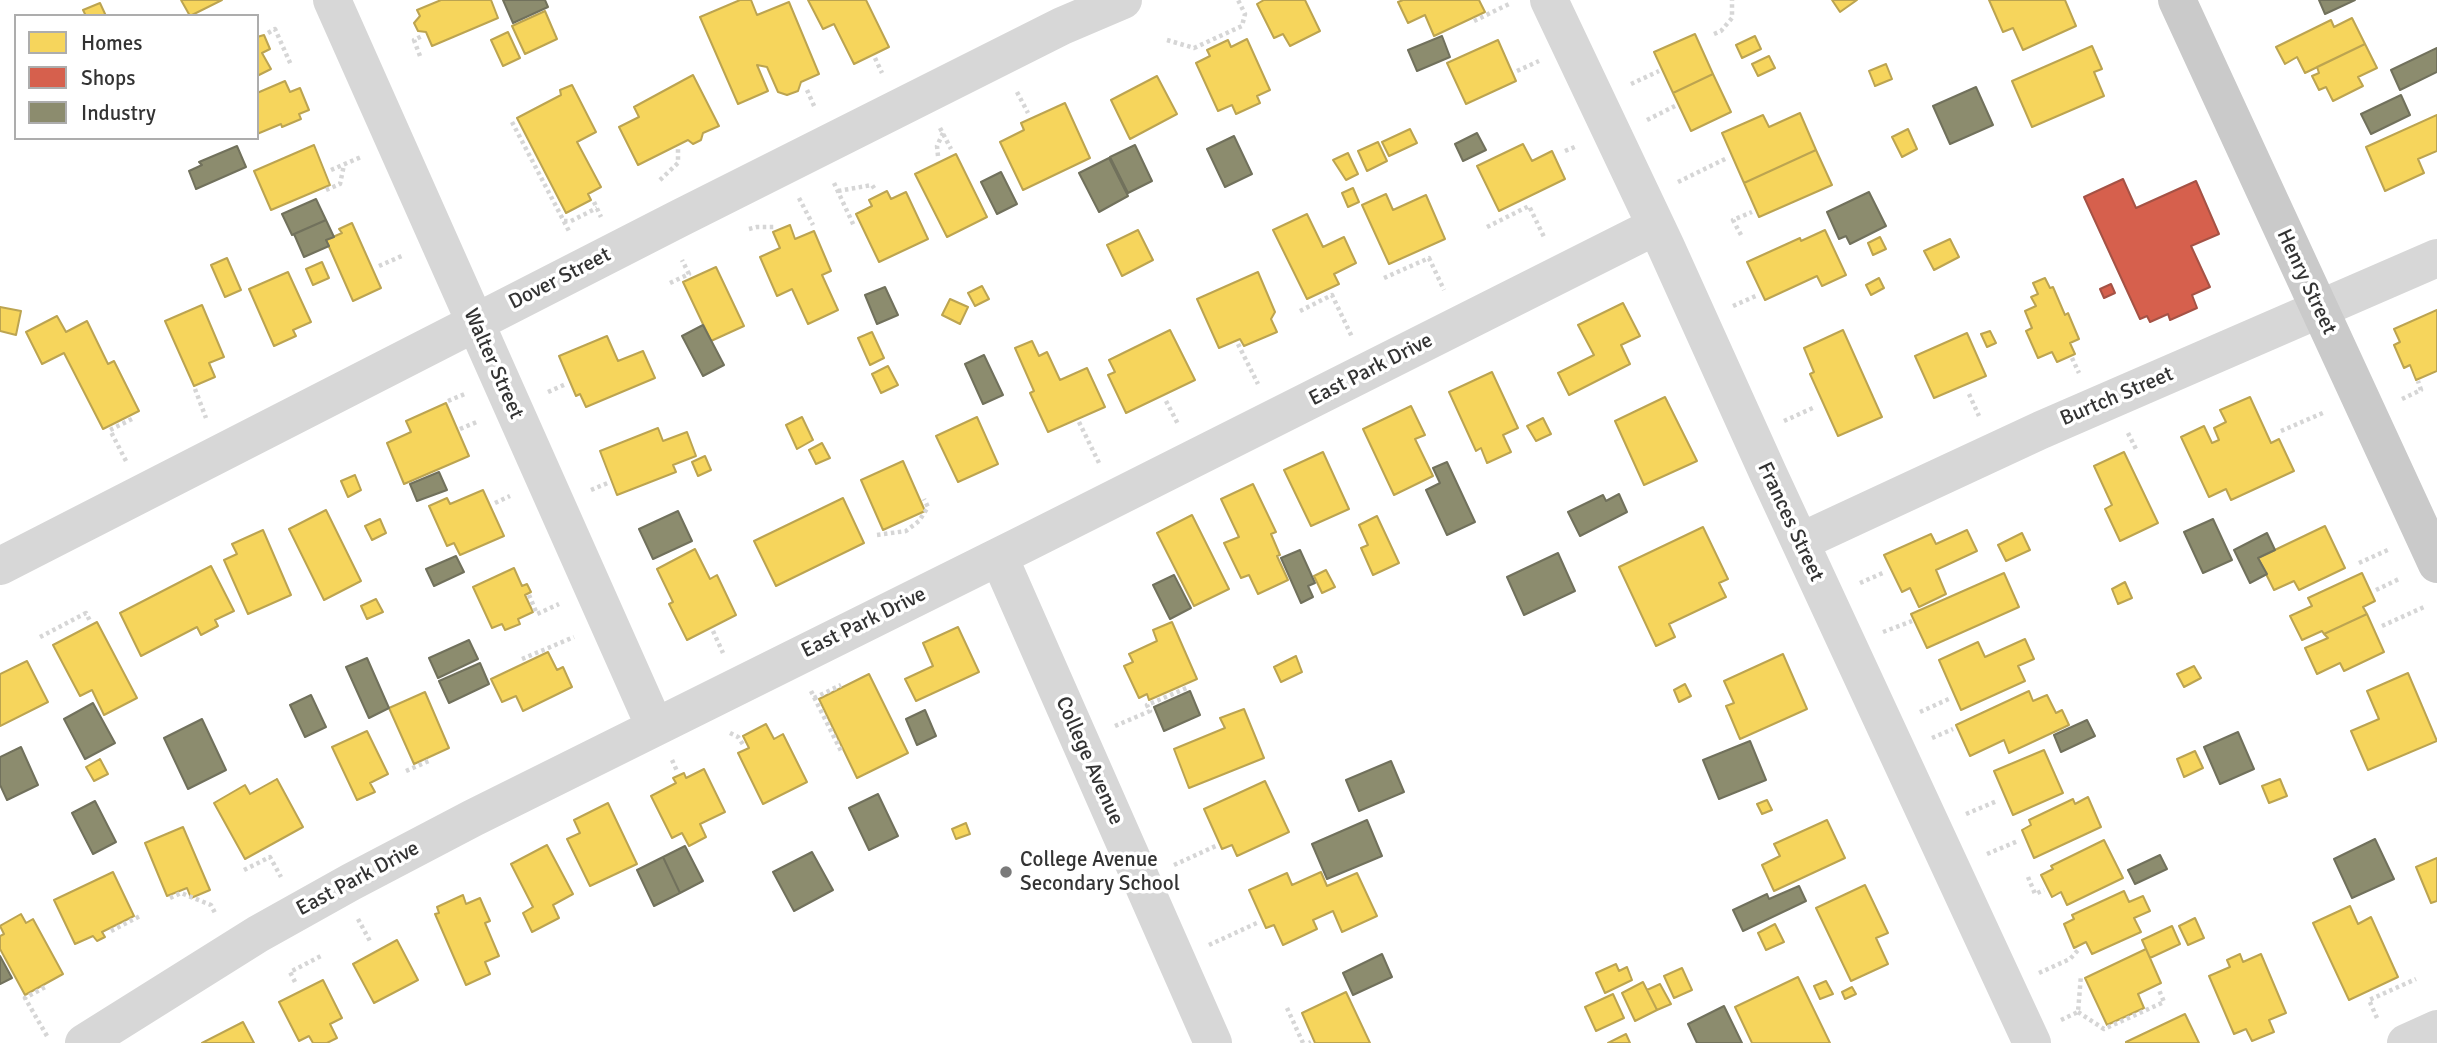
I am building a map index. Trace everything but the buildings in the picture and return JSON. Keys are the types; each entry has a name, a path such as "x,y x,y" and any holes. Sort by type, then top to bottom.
{"main road":[{"name":"Henry Street","path":"2178,0 2319,311 2423,569"}],"street":[{"name":"Walter Street","path":"332,0 655,727"},
{"name":"Dover Street","path":"0,566 475,322 1062,26 1123,0"},
{"name":"Frances Street","path":"1549,0 1656,226 1800,542 2042,1033"},
{"name":"East Park Drive","path":"67,1042 351,882 1656,226"},
{"name":"Burtch Street","path":"1800,542 2040,430 2437,258"},
{"name":"College Avenue","path":"999,556 1213,1043"},
{"path":"2394,1036 2437,1029"}],"path":[{"path":"1167,40 1194,48 1242,26 1245,15 1238,0"},
{"path":"1474,21 1516,0"},
{"path":"1714,34 1721,31 1732,18 1732,0"},
{"path":"268,33 275,29 291,65"},
{"path":"420,56 414,40 422,36"},
{"path":"1624,87 1659,71"},
{"path":"1015,89 1028,113"},
{"path":"1640,123 1675,106"},
{"path":"512,122 573,240"},
{"path":"938,156 937,146 943,133"},
{"path":"660,180 678,163 678,147"},
{"path":"331,170 365,156"},
{"path":"1669,186 1727,158"},
{"path":"326,190 340,184 344,165"},
{"path":"832,179 854,226"},
{"path":"838,191 872,185 876,191"},
{"path":"798,195 813,225"},
{"path":"1487,227 1529,206 1550,249"},
{"path":"564,221 571,221 597,208"},
{"path":"1741,235 1733,220 1752,212"},
{"path":"747,230 776,227"},
{"path":"379,267 408,253"},
{"path":"670,283 689,274 679,254"},
{"path":"1384,278 1429,258 1449,300"},
{"path":"1300,311 1332,295 1356,347"},
{"path":"1725,309 1758,295"},
{"path":"1238,344 1262,394"},
{"path":"2392,403 2421,390 2418,381"},
{"path":"195,390 209,424"},
{"path":"1969,394 1980,418"},
{"path":"1166,401 1183,434"},
{"path":"1778,424 1815,407"},
{"path":"2281,431 2334,407"},
{"path":"128,465 110,430 134,418"},
{"path":"1079,422 1104,474"},
{"path":"877,535 906,531 919,521 928,507 924,499"},
{"path":"2359,563 2397,546"},
{"path":"2376,590 2423,569"},
{"path":"1852,586 1885,572"},
{"path":"529,595 537,614 561,603"},
{"path":"2382,626 2424,607"},
{"path":"40,637 86,613 90,621"},
{"path":"1875,636 1912,621"},
{"path":"713,631 728,664"},
{"path":"523,659 576,635"},
{"path":"794,657 842,753"},
{"path":"814,698 841,685"},
{"path":"1108,729 1150,711 1147,705 1189,687"},
{"path":"1912,716 1951,698"},
{"path":"1923,742 1953,729"},
{"path":"722,735 730,733 738,737 744,746"},
{"path":"406,771 431,760"},
{"path":"1958,818 1997,801"},
{"path":"1977,858 2018,841"},
{"path":"1168,867 1218,845"},
{"path":"244,870 270,857 282,879"},
{"path":"2028,877 2035,894 2044,890"},
{"path":"170,898 181,893 211,905 217,917"},
{"path":"111,931 142,915"},
{"path":"1204,948 1259,922"},
{"path":"2031,977 2070,959 2080,948"},
{"path":"295,982 290,972 321,956"},
{"path":"2078,1012 2081,975"},
{"path":"2394,1036 2369,1000 2416,979"},
{"path":"47,986 25,998 67,1042"},
{"path":"2078,1012 2104,1029 2164,1002 2159,989"},
{"path":"1287,1008 1303,1043"},
{"path":"2042,1033 2078,1012"}],"place":[{"name":"College Avenue Secondary School","path":"1006,872"}]}
